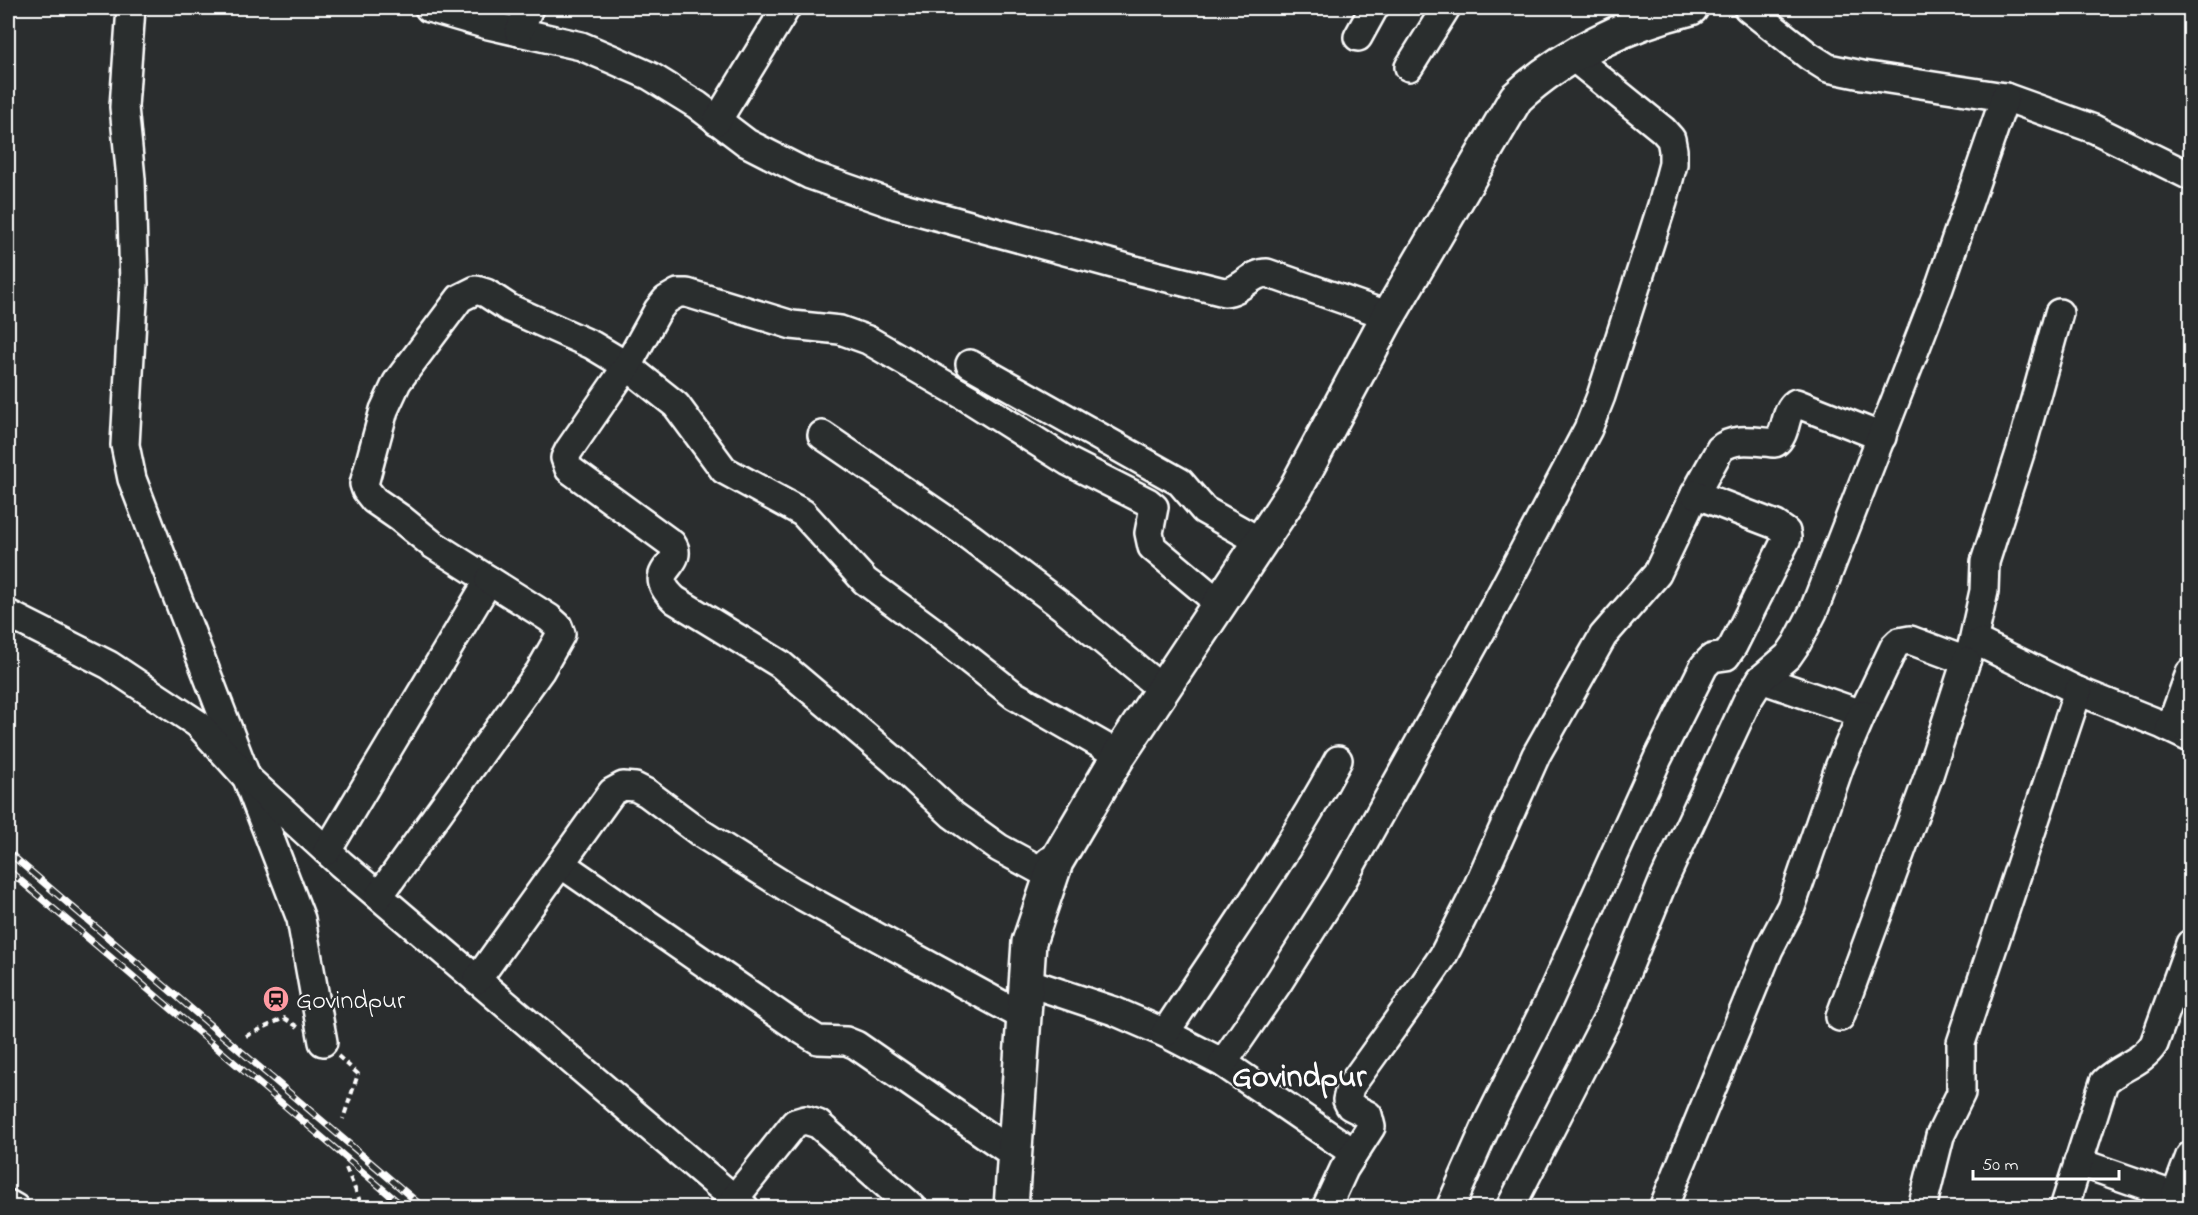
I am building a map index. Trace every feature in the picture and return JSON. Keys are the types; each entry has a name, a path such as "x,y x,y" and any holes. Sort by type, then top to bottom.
{"main road":[{"path":"1011,1208 1029,942 1056,862 1119,755 1164,691 1295,490 1390,316 1516,98 1536,80 1621,31 1670,13 1691,8"}],"street":[{"path":"131,8 124,107 131,179 134,283 125,445 132,479 301,919 323,1042"},
{"path":"429,8 465,19 524,20 650,76 747,143 810,175 896,205 1224,292 1238,290 1254,275 1267,273 1390,316"},
{"path":"717,121 786,8"},
{"path":"1358,37 1374,8"},
{"path":"1409,67 1446,8"},
{"path":"1748,8 1828,68 2005,97 2094,129 2190,176"},
{"path":"1223,1063 1278,983 1333,895 1389,797 1557,490 1588,429 1601,396 1663,202 1673,164 1673,150 1671,139 1663,130 1573,57"},
{"path":"1510,1208 1608,1017 1673,861 1747,700 1761,679 1788,656 1813,612 1939,288 2005,97"},
{"path":"379,896 540,671 561,634 558,626 549,618 432,544 374,500 364,484 384,410 396,382 460,298 476,290 486,292 509,308 592,345 627,366 676,405 724,470 803,513 865,581 1014,695 1119,755"},
{"path":"1056,862 1049,861 1038,869 999,848 953,815 887,755 780,664 675,600 661,582 662,576 676,554 676,549 569,468 565,458 569,450 627,366 658,310 666,300 678,293 702,297 792,325 840,330 868,340 968,398 1069,462 1148,502 1154,507 1149,533 1152,547 1220,604"},
{"path":"1840,1017 1929,775 1969,654 1984,591 1985,562 2021,450 2060,313"},
{"path":"970,364 1180,482 1204,510 1261,542"},
{"path":"1326,1208 1372,1123 1368,1115 1350,1106 1347,1095 1350,1087 1443,956 1472,898 1536,754 1603,636 1656,574 1720,449 1738,441 1775,443 1779,441 1793,404 1882,437"},
{"path":"822,435 961,530 1063,607 1164,691"},
{"path":"1450,1208 1489,1120 1548,1002 1658,758 1704,666 1712,658 1726,656 1734,646 1787,538 1786,532 1776,525 1695,494"},
{"path":"327,851 489,580"},
{"path":"8,614 109,664 198,724 248,778 327,851 740,1203 795,1123 805,1120 818,1124 914,1208"},
{"path":"1663,1208 1765,959 1795,897 1840,765 1894,647 1899,642 1910,640 1969,654"},
{"path":"1969,654 1975,643 1984,644 2078,691 2180,733 2190,673"},
{"path":"1761,679 1862,714"},
{"path":"1922,1208 1940,1136 1960,1093 1961,1043 2078,691"},
{"path":"1165,1033 1270,877 1338,760"},
{"path":"477,980 612,792 623,786 635,787 647,793 702,834 791,890 1024,1017"},
{"path":"561,864 797,1028 818,1040 846,1041 856,1046 1015,1155"},
{"path":"2064,1208 2104,1082 2148,1053 2154,1044 2190,944"},
{"path":"1027,982 1114,1011 1165,1033 1223,1063 1354,1153"},
{"path":"2078,1162 2183,1199 2190,1156"},
{"path":"8,1204 15,1208"}],"path":[{"path":"346,1168 363,1208"}],"railway":[{"path":"8,852 424,1208"},
{"path":"8,870 405,1208"}],"place":[{"name":"Govindpur","path":"276,999"}],"district":[{"name":"Govindpur","path":"1299,1075"}]}
